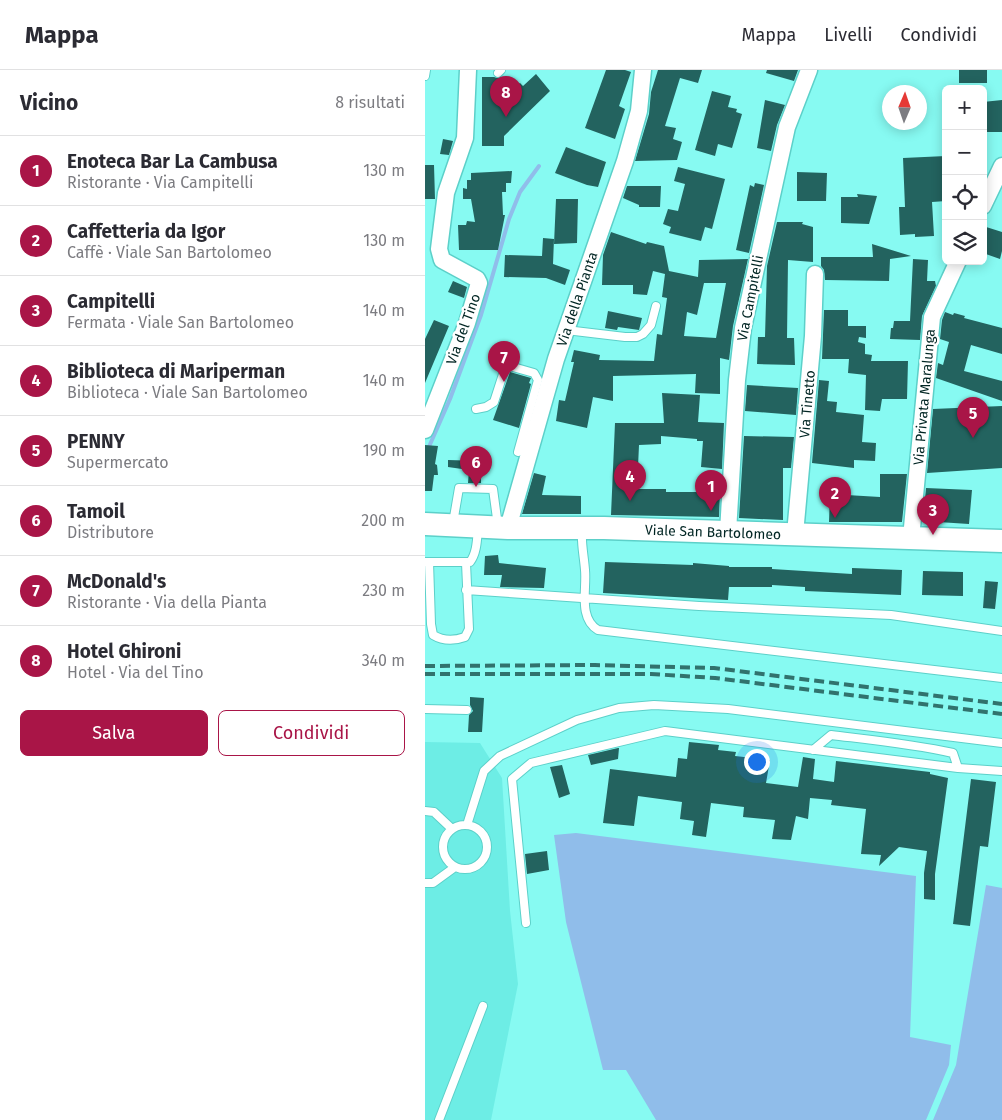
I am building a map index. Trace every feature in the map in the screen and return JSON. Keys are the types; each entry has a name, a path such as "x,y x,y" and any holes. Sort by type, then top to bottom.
{"main road":[{"name":"Viale San Bartolomeo","path":"425,524 1002,541"}],"street":[{"name":"Via del Tino","path":"425,430 467,323 479,284 477,279 442,260 439,250 446,193 465,138 468,70"},
{"name":"Via della Pianta","path":"495,527 622,172 639,111 643,70"},
{"name":"Via Campitelli","path":"728,532 737,380 743,328 787,127 809,70"},
{"path":"987,198 1002,166"},
{"name":"Via Privata Maralunga","path":"911,538 931,317 955,265"},
{"name":"Via Tinetto","path":"795,534 813,336 815,274"}],"lane":[{"path":"425,76 426,70"},
{"path":"566,330 625,338 637,337 648,330 656,306"},
{"path":"476,409 486,407 495,402 506,365 534,373 538,380 518,452"},
{"path":"452,525 459,488 493,489 495,527 473,559 465,563 427,562 431,624 433,635 440,639 457,640 465,637 469,629 465,563"},
{"path":"582,528 581,548 585,570 585,607 592,627 597,630 1002,678"},
{"path":"466,590 754,610 891,615 1002,631"},
{"path":"467,825 484,771 501,756 577,720 619,708 655,705 727,709 1002,743"},
{"path":"425,709 467,710"},
{"path":"526,923 512,779 531,763 665,730 958,768 1002,771"},
{"path":"813,750 831,736 928,747 953,753 958,768"},
{"path":"425,811 434,812 452,829"},
{"path":"467,825 481,831 488,843 488,850 482,863 469,870 455,868 445,857 443,849 444,841 452,829 467,825"},
{"path":"425,883 433,883 455,868"},
{"path":"439,1120 483,1006"}],"shaded area":[{"path":"425,742 480,743 502,778 510,911 518,984 491,1120 425,1120"},
{"path":"576,833 916,876 910,1037 951,1045 949,1065 926,1120 656,1120 626,1070 603,1070 566,922 554,835"},
{"path":"986,885 1002,888 1002,1120 933,1120 956,1065"}],"building":[{"path":"606,70 625,70 631,72 619,106 625,109 615,139 585,128"},
{"path":"658,70 702,70 698,83 680,78 665,126 676,128 673,139 682,142 677,160 635,161 649,114 651,92"},
{"path":"767,70 798,70 794,81 766,73"},
{"path":"959,70 987,70 987,83 959,83"},
{"path":"536,74 550,91 504,136 504,146 482,146 482,77 506,77 504,93 520,83 523,86"},
{"path":"712,91 731,96 728,107 737,109 736,112 742,114 732,148 718,144 715,156 695,150"},
{"path":"765,100 785,105 777,125 771,151 757,148"},
{"path":"1002,100 1002,132 987,132 987,102"},
{"path":"443,139 453,141 449,155 440,154"},
{"path":"566,147 606,162 598,187 587,185 555,173"},
{"path":"942,156 942,201 932,202 934,236 915,237 915,234 900,235 899,207 905,207 903,158"},
{"path":"425,165 434,165 435,199 425,199"},
{"path":"678,167 725,179 712,229 705,227 701,241 669,233 671,227 663,224 668,209 678,211 685,184 674,181"},
{"path":"512,171 511,183 506,183 506,192 502,192 503,215 505,215 498,250 459,250 458,225 466,225 467,221 475,222 471,199 463,199 463,188 467,189 467,180 471,180 471,173"},
{"path":"797,172 827,173 826,201 797,201"},
{"path":"755,183 764,185 749,253 736,250 750,185 754,187"},
{"path":"627,186 661,186 660,207 639,207 639,205 623,198"},
{"path":"857,194 877,196 869,224 841,223 841,197 858,197"},
{"path":"556,199 578,199 577,243 554,244"},
{"path":"777,222 803,222 802,224 813,227 813,262 788,260 787,338 794,338 795,365 757,364 758,337 765,337 767,266"},
{"path":"987,227 1002,232 1000,259 987,254"},
{"path":"611,232 646,244 647,242 664,246 669,271 698,277 699,260 748,259 733,326 729,360 720,358 720,394 695,393 696,374 613,376 613,401 593,397 587,428 556,421 559,400 565,401 574,362 571,362 574,350 600,355 599,360 654,361 657,334 662,335 667,298 662,297 665,274 653,271 647,295 633,294 633,285 602,285 603,255","holes":["704,283 726,283 716,338 684,336 687,312 697,315"]},
{"path":"543,238 554,239 553,264 570,270 565,285 546,278 504,277 505,255 542,256"},
{"path":"872,244 911,256 890,259 889,281 825,280 824,270 821,266 821,257 873,257"},
{"path":"913,259 928,260 927,281 935,281 936,286 922,316 920,340 890,339 894,321 910,321"},
{"path":"453,281 467,287 464,298 448,292"},
{"path":"824,310 848,310 848,326 866,326 866,338 859,337 858,342 865,344 865,354 872,355 871,361 908,361 907,399 882,399 880,411 865,410 866,375 848,373 849,359 822,359"},
{"path":"608,311 642,318 639,330 618,327 617,330 605,328"},
{"path":"945,312 965,316 964,318 1002,328 1002,354 971,345 964,371 1002,381 1002,401 936,378 938,363 943,365 949,342 940,339"},
{"path":"434,320 449,326 425,383 425,339"},
{"path":"510,372 531,378 519,428 493,420"},
{"path":"819,380 829,381 827,401 837,402 836,412 864,415 862,442 876,443 875,461 854,460 854,468 812,463"},
{"path":"747,385 798,388 796,415 745,411"},
{"path":"662,393 700,395 698,422 724,423 722,469 701,467 703,441 661,436 661,444 639,445 637,489 666,489 666,492 720,492 719,517 611,515 615,423 664,423"},
{"path":"1002,406 1002,468 927,473 933,409"},
{"path":"744,436 794,437 791,468 783,468 783,520 739,518"},
{"path":"425,445 438,446 435,464 437,465 438,475 434,475 432,491 425,491"},
{"path":"448,460 481,461 481,483 468,483 469,470 448,467"},
{"path":"534,473 546,476 542,495 581,496 581,514 522,514"},
{"path":"880,474 907,474 902,522 829,522 830,494 880,497"},
{"path":"926,488 972,490 969,524 923,521"},
{"path":"498,555 499,563 546,568 544,588 500,587 502,575 484,575 485,556"},
{"path":"605,562 693,565 693,563 729,567 772,567 772,569 852,574 852,568 902,570 901,595 805,591 805,587 772,585 772,587 729,587 728,600 603,593"},
{"path":"923,571 963,572 963,596 922,595"},
{"path":"985,581 998,582 995,609 983,608"},
{"path":"470,697 484,698 482,732 468,732 469,715 473,711 470,705"},
{"path":"689,742 719,745 718,750 736,752 735,756 770,760 766,783 798,787 803,757 815,759 813,779 834,782 836,761 930,772 930,774 948,778 935,874 935,900 924,899 924,873 927,851 899,847 879,866 881,855 861,854 866,809 831,805 832,800 810,798 808,819 796,816 791,840 772,839 775,820 743,817 744,807 711,803 706,837 692,835 694,821 680,819 682,802 638,796 634,826 603,823 610,769 676,777 678,758 687,759"},
{"path":"619,748 618,759 591,765 588,755"},
{"path":"562,765 570,794 559,798 550,767"},
{"path":"971,779 996,782 988,847 980,846 970,926 953,924"},
{"path":"547,851 549,870 527,874 525,854"}],"waterway":[{"path":"428,449 450,399 481,315 509,219 520,192 539,166"}],"railway":[{"path":"425,666 595,665 714,668 1002,704"},
{"path":"425,674 651,674 715,678 1002,714"}],"place":[{"name":"Hotel Ghironi","path":"506,117"},
{"name":"McDonald's","path":"504,382"},
{"name":"PENNY","path":"973,438"},
{"name":"Tamoil","path":"476,487"},
{"name":"Biblioteca di Mariperman","path":"630,501"},
{"name":"Enoteca Bar La Cambusa","path":"711,511"},
{"name":"Caffetteria da Igor","path":"835,518"},
{"name":"Campitelli","path":"933,535"}]}
